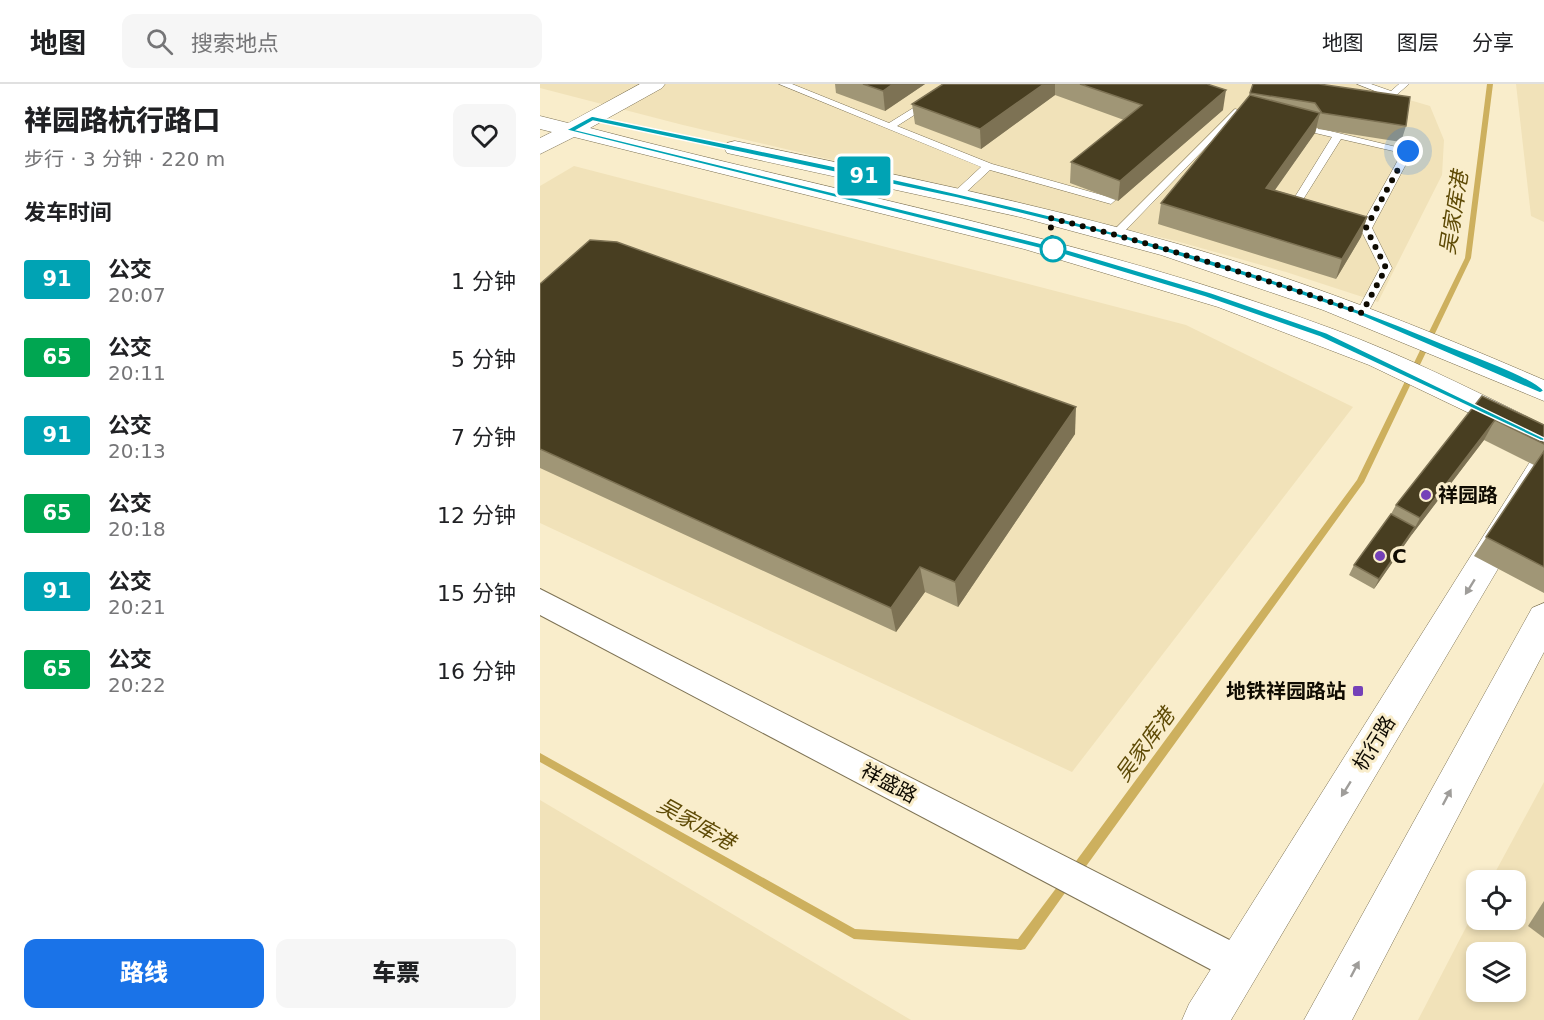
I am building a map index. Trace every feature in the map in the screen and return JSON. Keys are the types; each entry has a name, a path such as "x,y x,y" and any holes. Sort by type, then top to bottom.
{"main road":[{"path":"540,147 655,84"},
{"path":"540,104 592,118 957,195 1116,234 1270,281 1362,313 1544,391"},
{"path":"540,122 1065,252 1209,295 1324,335 1397,367 1544,438"},
{"name":"杭行路","path":"1205,1020 1544,465"},
{"path":"1327,1020 1544,618"}],"street":[{"name":"祥盛路","path":"540,601 1238,964"}],"lane":[{"path":"784,84 988,166 1111,201 1135,176"},
{"path":"890,126 958,84"},
{"path":"1362,84 1393,95 1404,84"},
{"path":"1116,234 1232,109 1269,119"},
{"path":"1281,122 1408,151 1361,227 1386,268 1362,313"},
{"path":"1314,214 1293,208 1338,135"},
{"path":"957,195 988,166"}],"shaded area":[{"path":"540,84 1355,84 1430,106 1444,140 1442,175 1378,302 1286,272 1176,241 683,125 540,88"},
{"path":"1516,84 1544,84 1544,222 1531,216"},
{"path":"574,166 1186,325 1353,407 1072,772 540,523 540,186"},
{"path":"1544,782 1544,1020 1418,1020 1466,927 1466,930 1526,930 1526,870 1496,870"},
{"path":"540,800 911,1020 540,1020"}],"building":[{"path":"863,84 893,84 883,91"},
{"path":"943,84 1044,84 980,129 912,104"},
{"path":"1080,84 1207,84 1226,90 1120,181 1071,162 1142,105"},
{"path":"1253,84 1319,84 1410,97 1406,126 1322,113 1315,103 1250,93"},
{"path":"1250,95 1320,113 1266,188 1367,217 1342,259 1161,203"},
{"path":"590,240 617,242 1076,407 955,582 920,567 891,608 540,449 540,284"},
{"path":"1482,396 1544,425 1544,444 1495,420 1420,518 1396,505"},
{"path":"1544,451 1544,567 1486,537"},
{"name":"C","path":"1391,514 1415,527 1379,579 1354,565"}],"waterway":[{"name":"吴家库港","path":"1075,872 1360,482 1468,258 1490,84"},
{"name":"吴家库港","path":"540,757 854,934 1021,945 1067,883"}],"bus line":[{"name":"91","path":"1544,391 1362,313 1270,281 1116,234 957,195 592,118 570,130 1065,252 1209,295 1324,335 1397,367 1544,438"}],"place":[{"name":"祥园路","path":"1426,495"},
{"name":"C","path":"1380,556"},
{"name":"地铁祥园路站","path":"1358,691"}],"route":[{"path":"1053,249 1050,218 1116,234 1270,281 1362,313 1386,268 1366,228 1408,151"}]}
